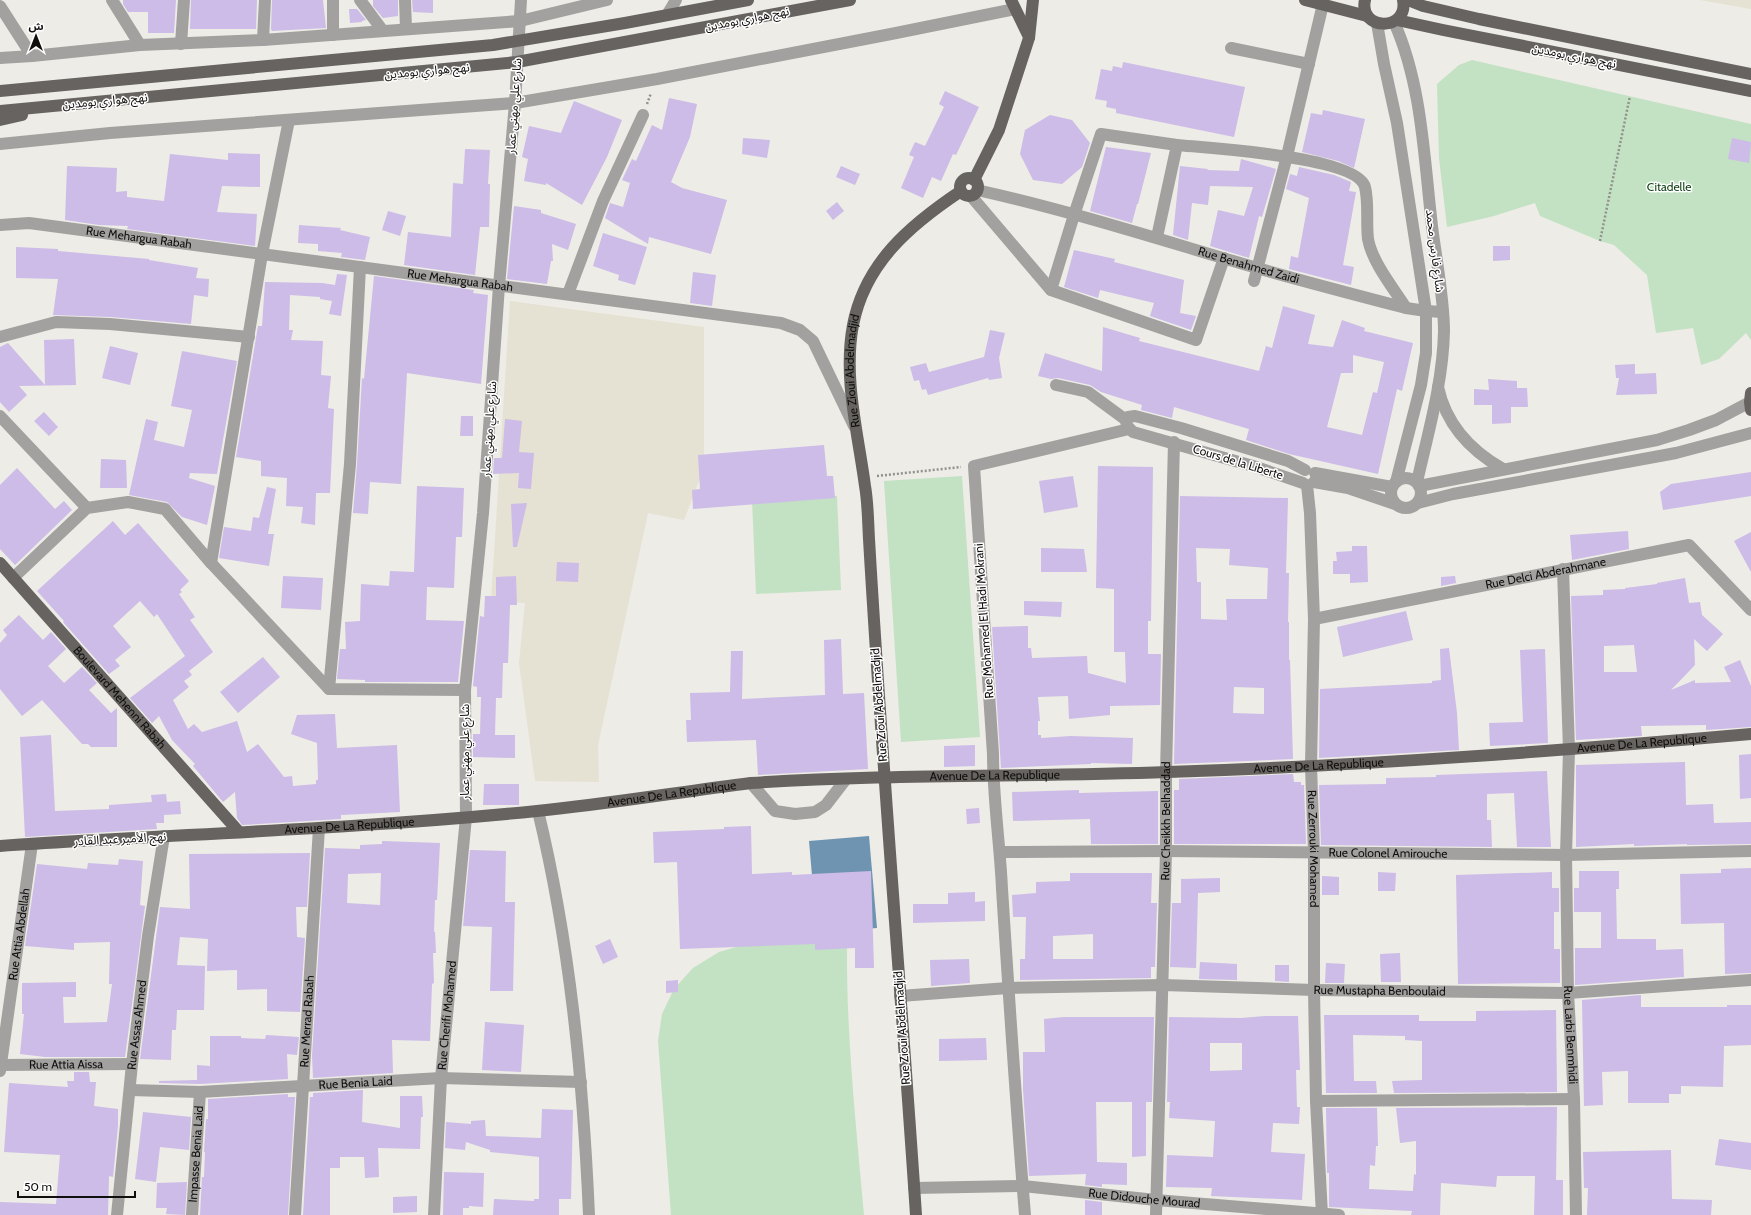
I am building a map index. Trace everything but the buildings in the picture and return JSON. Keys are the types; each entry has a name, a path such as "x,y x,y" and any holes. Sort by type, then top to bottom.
{"main road":[{"name":"نهج هواري بومدين","path":"0,91 486,46 748,0"},
{"name":"نهج هواري بومدين","path":"0,111 517,62 850,0"},
{"path":"971,190 999,130 1029,38 1033,0"},
{"path":"1305,0 1372,19"},
{"path":"1365,0 1364,10 1372,19"},
{"path":"1395,21 1404,10 1403,0"},
{"name":"نهج هواري بومدين","path":"1408,0 1423,6 1479,19 1751,74"},
{"path":"1013,4 1029,38"},
{"name":"نهج هواري بومدين","path":"1372,19 1388,24 1395,21 1443,30 1751,91"},
{"path":"0,83 52,86"},
{"path":"0,120 58,105"},
{"name":"Rue Zioui Abdelmadjid","path":"916,1215 864,477 850,372 853,326 859,303 876,267 922,219 971,190"},
{"name":"Boulevard Mehenni Rabah","path":"0,564 239,832"},
{"name":"Avenue De La Republique","path":"239,832 319,828 538,811 751,783 884,777 1166,772 1311,766 1569,750 1751,734"},
{"name":"نهج الأمير عبد القادر","path":"0,846 239,832"}],"street":[{"path":"112,0 140,45"},
{"path":"181,44 184,0"},
{"path":"263,40 264,0"},
{"path":"333,35 334,0"},
{"path":"360,0 383,31"},
{"path":"406,0 406,29"},
{"name":"شارع علي مهني عمار","path":"466,817 465,690 483,513 499,286 515,103 521,0"},
{"path":"0,58 140,45 263,40 520,21 607,0"},
{"path":"667,15 676,0"},
{"path":"0,144 110,133 515,103 657,79 891,34 1013,4"},
{"path":"1254,281 1287,156 1323,4"},
{"path":"0,6 32,56"},
{"name":"شارع فارس محمد","path":"1372,19 1397,123 1426,311 1427,335 1424,369 1394,484"},
{"name":"شارع فارس محمد","path":"1395,21 1412,73 1443,312 1444,331 1438,384 1418,484"},
{"path":"1231,48 1309,64"},
{"path":"568,294 603,201 643,115"},
{"path":"210,564 262,254 289,120"},
{"path":"1051,290 1101,134 1287,156 1343,170 1356,176 1365,186 1369,243 1379,265 1406,308"},
{"path":"1157,237 1177,144"},
{"path":"971,190 1051,290 1196,340 1224,258"},
{"name":"Rue Benahmed Zaidi","path":"971,190 1157,237 1258,268 1406,308 1443,312"},
{"name":"Rue Mehargua Rabah","path":"0,226 29,223 781,323 800,330 813,341 858,433"},
{"path":"329,689 350,464 360,267"},
{"path":"0,337 56,322 110,324 249,337"},
{"path":"1438,384 1444,406 1460,434 1482,456 1503,469"},
{"path":"1056,385 1088,392 1127,424"},
{"path":"1418,484 1450,481 1503,469 1657,440 1716,420 1751,402"},
{"path":"0,416 87,508"},
{"name":"Cours de la Liberte","path":"1394,484 1309,478 1288,461 1181,428 1135,416 1128,417 1127,424 1133,432 1174,442 1253,466 1348,488 1395,504"},
{"name":"Cours de la Liberte","path":"974,466 1092,436 1127,424"},
{"path":"1418,502 1421,494 1418,484 1413,480 1404,478 1394,484 1391,496 1395,504 1399,507 1410,508 1418,502 1453,494 1676,453 1751,433"},
{"name":"Rue Cheikkh Belhaddad","path":"1156,1215 1163,985 1166,772 1174,442"},
{"name":"Rue Mohamed El Hadi Mokrani","path":"974,466 994,754 993,776 1000,852 1008,988 1025,1215"},
{"name":"Rue Zerrouki Mohamed","path":"1309,478 1314,620 1311,766 1314,853 1314,990 1316,1101 1322,1214"},
{"path":"13,578 87,508 128,502 165,509 210,564 329,689 465,690"},
{"name":"Rue Delci Abderahmane","path":"1314,620 1690,544 1751,610"},
{"name":"Rue Larbi Benmhidi","path":"1563,569 1569,750 1566,855 1568,993 1574,1099 1576,1215"},
{"path":"751,783 775,810 795,814 815,812 826,805 846,779"},
{"path":"538,811 550,860 567,964 585,1126 589,1215"},
{"name":"Rue Cherifi Mohamed","path":"434,1215 441,1078 466,817"},
{"name":"Rue Merrad Rabah","path":"295,1215 319,828"},
{"name":"Rue Assas Ahmed","path":"117,1215 132,1064 148,936 164,836"},
{"name":"Rue Attia Abdellah","path":"0,1067 32,844"},
{"name":"Rue Colonel Amirouche","path":"1000,852 1166,851 1566,855 1751,851"},
{"name":"Rue Mustapha Benboulaid","path":"900,996 1008,988 1163,985 1314,990 1568,993 1751,980"},
{"name":"Rue Attia Aissa","path":"0,1067 132,1064"},
{"name":"Rue Benia Laid","path":"130,1090 200,1092 441,1078 581,1082"},
{"name":"Impasse Benia Laid","path":"192,1215 200,1092"},
{"path":"1316,1101 1574,1099"},
{"name":"Rue Didouche Mourad","path":"914,1188 1022,1186 1156,1200 1339,1215"}],"path":[{"path":"643,115 657,79"},
{"path":"1600,241 1630,96"},
{"path":"864,477 974,466"}],"shaded area":[{"path":"1700,0 1751,0 1751,9"},
{"path":"510,301 704,327 704,468 684,520 648,513 598,745 599,782 535,781 519,663 525,603 491,601"}],"green space":[{"name":"Citadelle","path":"1472,60 1751,124 1751,340 1746,333 1719,359 1701,365 1693,328 1656,333 1647,275 1614,245 1600,241 1540,216 1535,203 1494,216 1447,227 1439,158 1437,84 1459,65"},
{"path":"962,476 980,737 901,742 884,481"},
{"path":"837,496 841,590 756,594 752,500"},
{"path":"847,943 850,1045 864,1215 671,1215 658,1041 662,1014 674,989 693,968 719,952 747,944"}],"water":[{"path":"869,836 877,928 817,933 809,841"}]}
